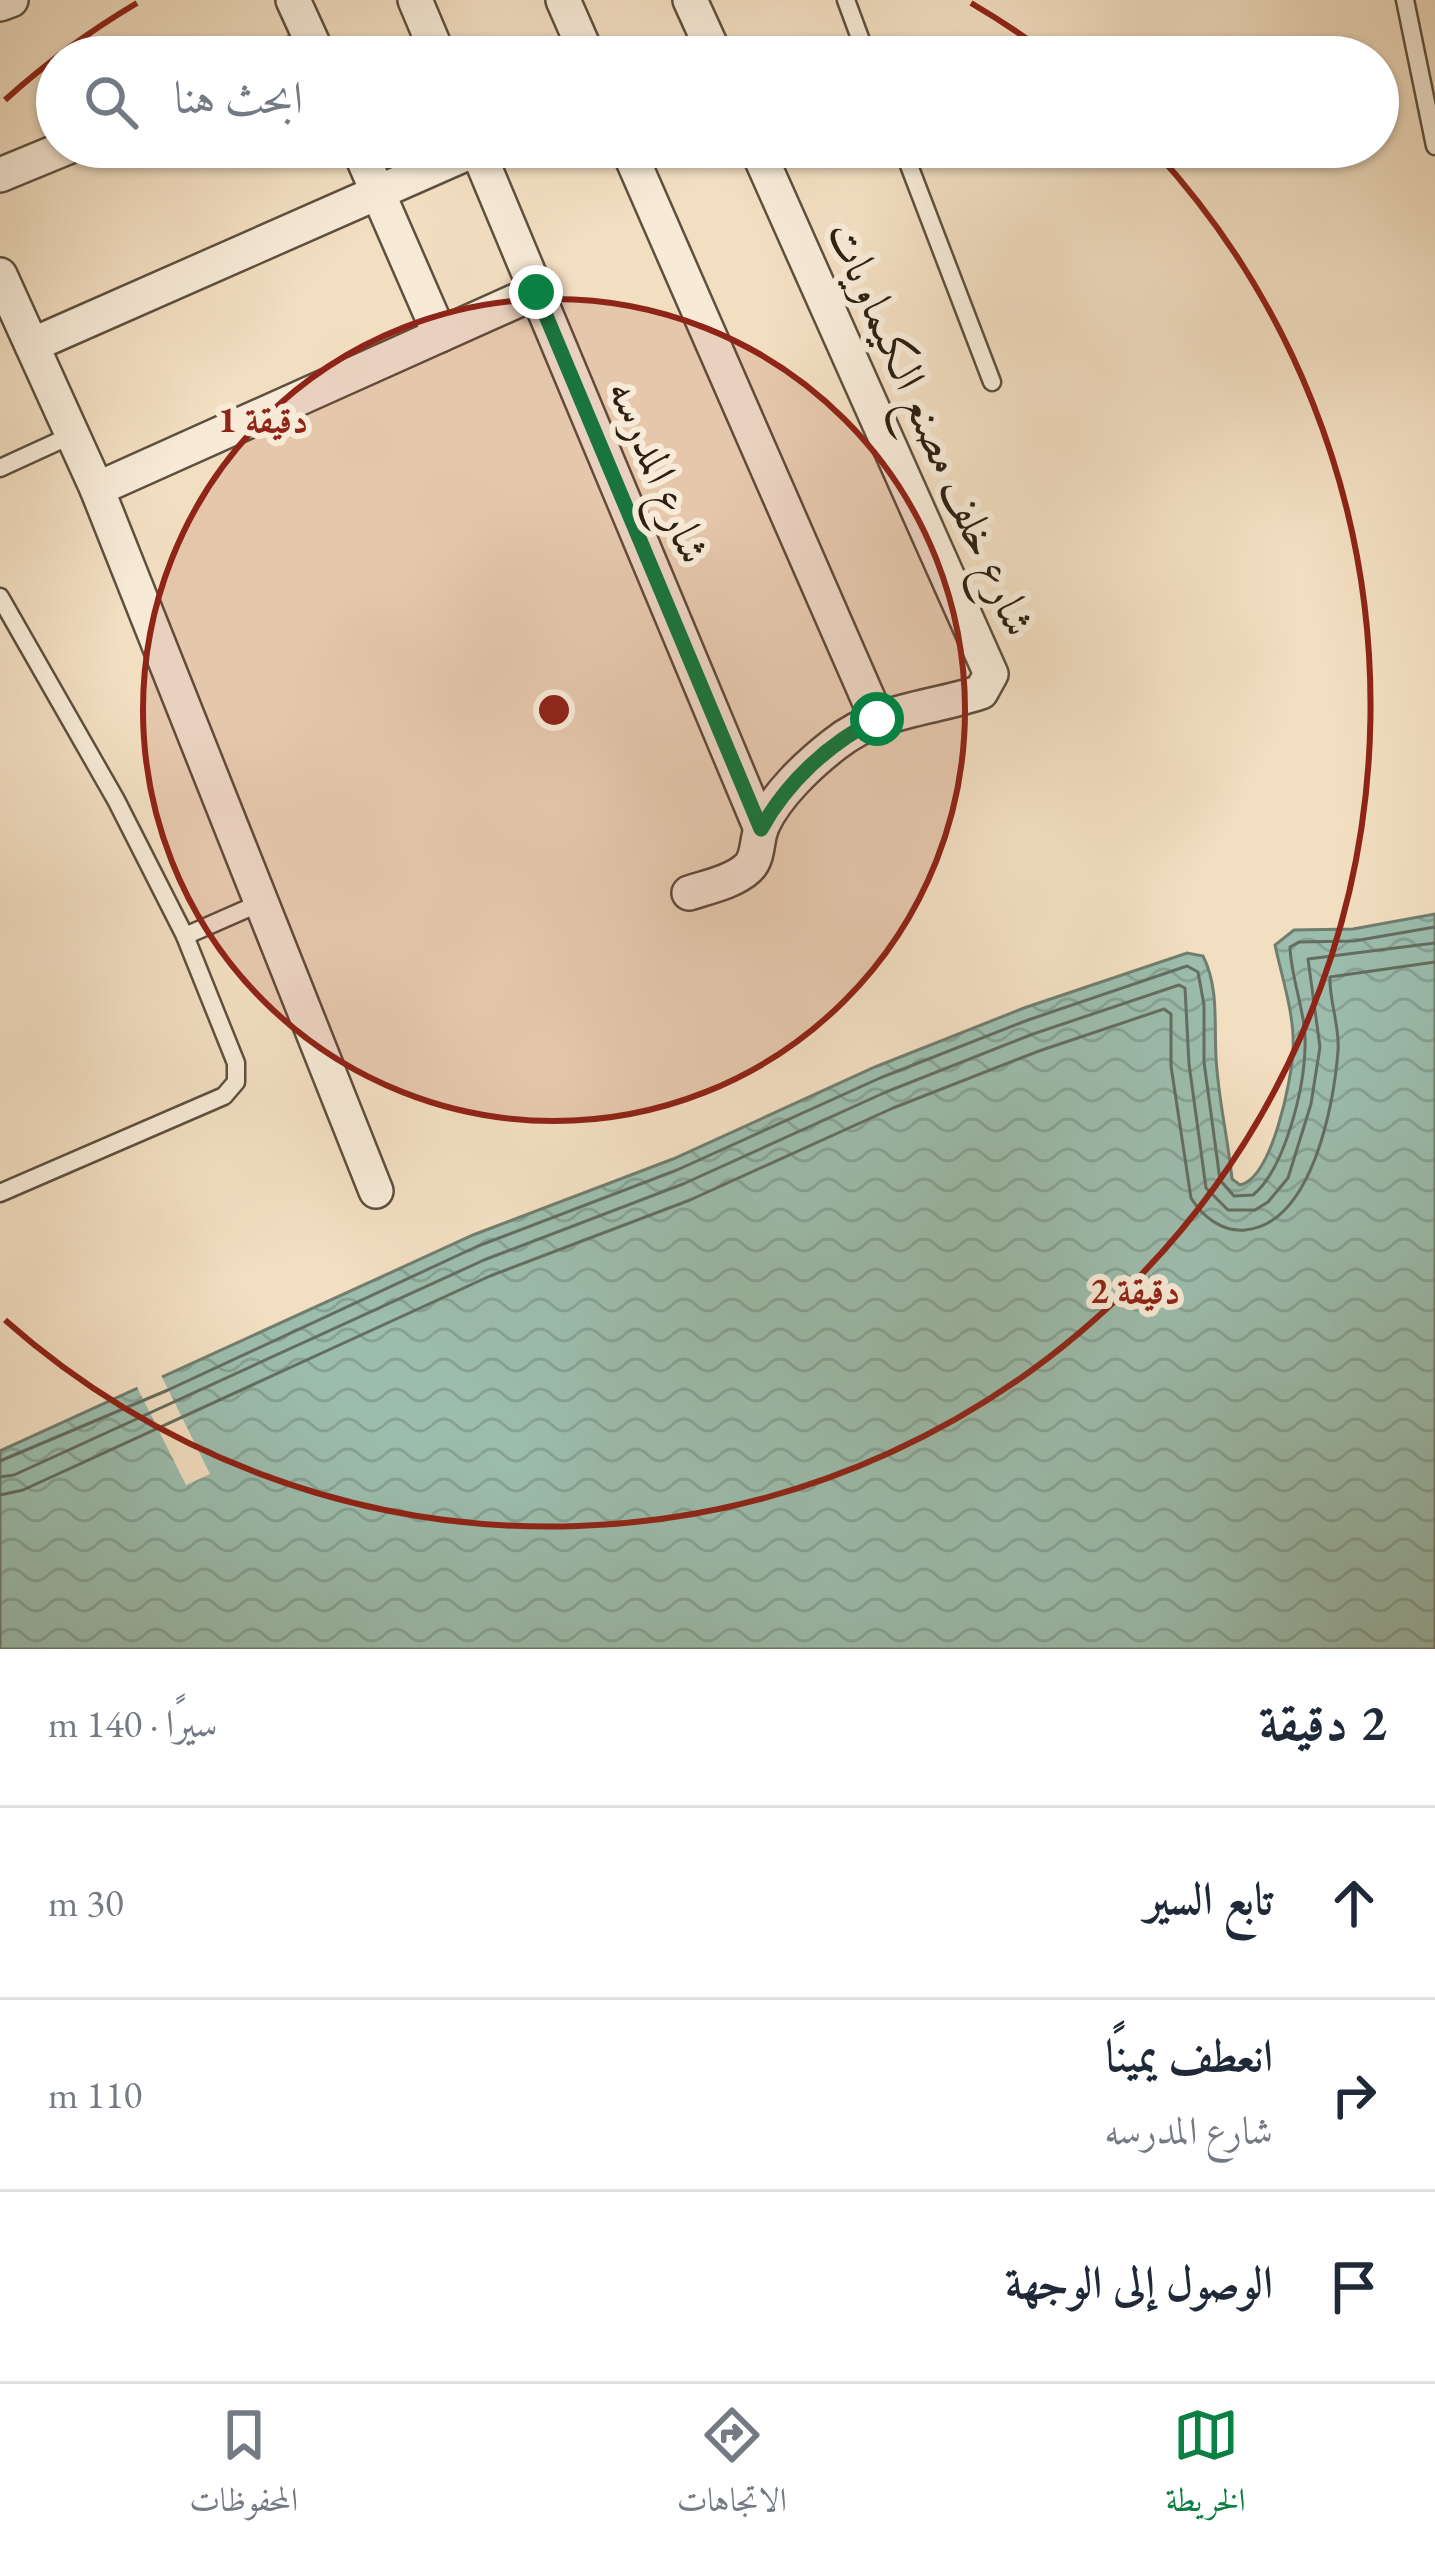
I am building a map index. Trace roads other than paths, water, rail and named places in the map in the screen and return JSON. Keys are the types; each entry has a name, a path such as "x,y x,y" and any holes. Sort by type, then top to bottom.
{"street":[{"path":"0,4 11,0"},
{"path":"293,0 302,36"},
{"path":"415,0 430,36"},
{"path":"563,0 579,36"},
{"path":"690,0 706,36"},
{"path":"0,175 36,160"},
{"path":"367,168 440,335"},
{"path":"32,345 433,168"},
{"name":"شارع المدرسه","path":"486,168 761,829"},
{"path":"636,168 877,719 833,745 774,804 746,871 688,893"},
{"name":"شارع خلف مصنع الكيماويات","path":"765,168 988,661 990,681 974,694 877,719"},
{"path":"0,275 97,490 376,1191"},
{"path":"97,490 536,292"}],"lane":[{"path":"846,0 859,36"},
{"path":"1405,0 1435,146"},
{"path":"910,168 992,382"},
{"path":"0,468 72,435"},
{"path":"0,597 116,800 185,936 236,1063 236,1082 224,1096 0,1192"},
{"path":"185,936 260,903"}],"water":[{"path":"1435,914 1435,1649 0,1649 0,1451 473,1235 673,1159 875,1067 1024,1008 1187,953 1203,956 1212,980 1221,1103 1232,1179 1240,1185 1262,1165 1271,1147 1292,1063 1292,1023 1275,945 1294,930 1353,929"}]}
